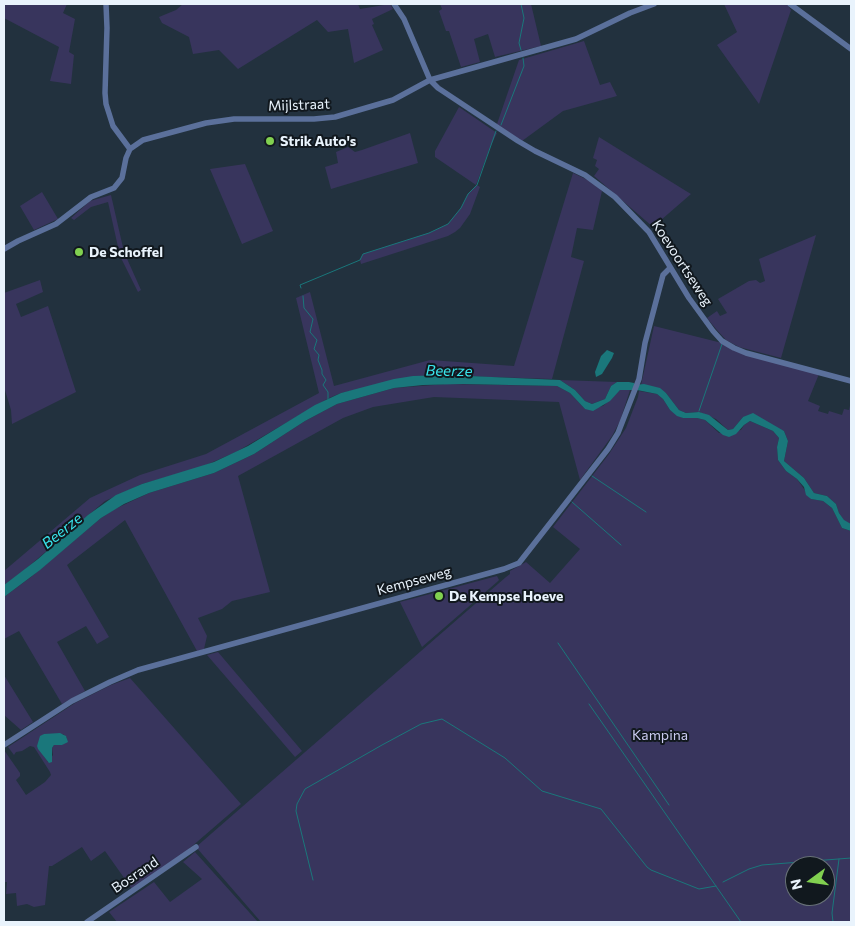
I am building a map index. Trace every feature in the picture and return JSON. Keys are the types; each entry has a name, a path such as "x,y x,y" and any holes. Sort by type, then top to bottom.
{"street":[{"path":"4,249 56,224 90,197 114,188 122,178 130,149 113,126 104,93 107,28 106,4"},
{"path":"394,4 404,19 430,80"},
{"name":"Mijlstraat","path":"130,149 143,140 234,119 322,119 335,117 393,100 430,80 576,39 630,13 654,4"},
{"path":"790,4 851,49"},
{"name":"Koevoortseweg","path":"430,80 438,88 524,144 595,181 630,211 645,227 709,326 726,344 746,353 851,381"},
{"name":"Kempseweg","path":"4,745 72,701 138,670 513,566 524,558 608,449 621,426 637,384 648,328 661,281 666,271 670,268"},
{"name":"Bosrand","path":"87,922 196,847"}],"green space":[{"path":"4,4 67,4 63,13 75,19 69,52 74,55 71,84 50,81 59,47 4,18"},
{"path":"183,4 358,4 360,9 390,4 393,9 372,19 374,24 372,25 383,50 354,63 348,29 328,32 317,20 238,69 219,50 193,54 189,37 162,23 159,17 176,10"},
{"path":"440,4 531,4 541,46 495,57 488,34 474,39 480,62 461,67 449,31 446,31 439,11 442,9"},
{"path":"724,4 787,4 791,10 759,104 717,45 737,32"},
{"path":"584,41 600,85 610,82 617,96 563,111 522,141 497,124 519,60"},
{"path":"459,107 497,133 476,185 435,157 435,151"},
{"path":"410,133 418,163 331,189 325,167 338,163 336,152 348,147 355,152"},
{"path":"599,137 691,194 653,227 594,176 599,169 595,166 597,160 593,158"},
{"path":"245,164 273,231 242,244 210,169"},
{"path":"573,173 592,182 602,191 593,230 577,228 571,257 584,261 552,379 427,375 341,393 329,398 236,452 199,468 142,484 105,501 22,572 4,585 4,571 90,498 140,475 206,454 319,393 296,298 310,292 334,386 430,360 514,366"},
{"path":"477,185 480,187 470,214 455,232 448,236 361,264 360,260 363,254 429,233 448,224 461,208 468,194"},
{"path":"42,192 58,219 34,230 20,206"},
{"path":"111,195 124,252 141,290 138,292 120,256 108,202 91,207 74,220 71,218 90,201"},
{"path":"816,235 781,358 739,347 726,340 707,318 717,311 720,316 727,313 718,299 749,281 756,280 760,283 765,281 759,259"},
{"path":"40,280 43,292 16,304 21,317 48,306 76,392 12,424 11,410 4,387 4,293"},
{"path":"654,326 722,343 819,374 808,401 820,406 818,411 828,414 829,411 842,415 844,409 849,410 851,401 851,524 844,521 836,504 827,496 814,493 804,478 784,461 788,441 784,431 743,417 733,429 728,430 716,419 699,412 686,413 679,410 666,393 641,385"},
{"path":"560,380 617,382 611,386 605,399 592,404 585,401 575,390"},
{"path":"447,384 557,386 570,393 585,409 603,406 620,390 630,390 620,421 612,436 580,480 559,402 434,397 373,407 343,418 238,476 270,592 232,601 222,609 198,618 207,636 204,649 197,651 125,520 67,565 109,637 97,644 86,626 57,642 85,691 62,704 19,631 4,639 4,597 31,577 101,518 115,509 149,493 214,473 254,454 305,421 337,404 394,388"},
{"name":"Kampina","path":"639,391 657,394 663,399 670,410 683,418 705,420 719,433 741,430 750,421 773,431 779,438 777,447 778,460 786,471 797,479 811,499 823,501 832,508 842,528 851,531 851,922 261,922 196,847 510,574 510,571 526,562 550,583 580,549 553,527 609,454 626,428"},
{"path":"497,576 499,580 497,582 422,647 400,602"},
{"path":"218,652 302,751 295,757 207,655"},
{"path":"4,675 33,722 21,730 4,715"},
{"path":"130,678 241,804 183,854 132,889 105,851 91,861 82,847 49,866 45,905 34,907 27,904 17,906 16,893 6,894 7,882 4,882 4,750 20,773 16,780 26,795 45,782 51,775 50,772 34,747 30,746 16,752 14,755 8,747 75,703","holes":["44,734 63,734 67,738 62,745 54,745 52,748 53,755 48,762 37,746"]},
{"path":"195,852 258,922 117,922 109,912 154,882 170,902 202,879 183,862"}],"shaded area":[{"path":"607,350 614,353 612,358 602,374 596,377 595,372 601,356"},
{"path":"447,375 560,380 575,390 585,401 592,404 605,399 611,386 617,382 629,382 635,385 644,384 660,388 679,410 686,413 699,412 709,415 728,430 733,429 743,417 753,413 784,431 788,441 784,461 804,478 814,493 827,496 836,504 844,520 851,524 851,531 842,528 832,508 823,501 811,499 806,495 804,487 786,471 778,460 777,447 779,438 773,431 750,421 736,434 729,437 723,435 705,420 677,416 657,394 637,390 620,390 610,401 593,411 585,409 570,393 557,386 423,385 394,388 337,404 305,421 254,454 214,473 149,493 124,504 101,518 40,570 4,597 4,585 38,559 88,515 116,495 142,484 214,462 248,446 315,405 341,393 394,379 413,376"},
{"path":"60,733 66,736 68,742 62,745 54,745 52,748 52,762 49,763 37,746 40,736"}],"waterway":[{"path":"521,4 524,18 519,43 521,50"},
{"path":"501,125 524,66 523,58"},
{"path":"301,288 300,285 360,260 363,254 429,233 448,224 461,208 468,194 477,185 496,131"},
{"path":"303,296 304,308 313,319 310,332 317,340 314,349 319,355 318,360 326,380 323,385 328,392 328,399"},
{"path":"699,411 722,344"},
{"path":"592,476 646,512"},
{"path":"572,502 621,545"},
{"path":"558,643 669,805"},
{"path":"589,704 741,922"},
{"path":"313,880 296,811 297,804 305,789 421,724 442,719 505,758 542,791 601,809 651,870 699,889 716,886"},
{"path":"723,882 749,869 762,865 851,858"},
{"path":"833,922 832,913 839,859"}],"place":[{"name":"Strik Auto's","path":"270,141"},
{"name":"De Schoffel","path":"79,252"},
{"name":"De Kempse Hoeve","path":"439,596"}],"water label":[{"name":"Beerze","path":"449,371"},
{"name":"Beerze","path":"62,531"}]}
